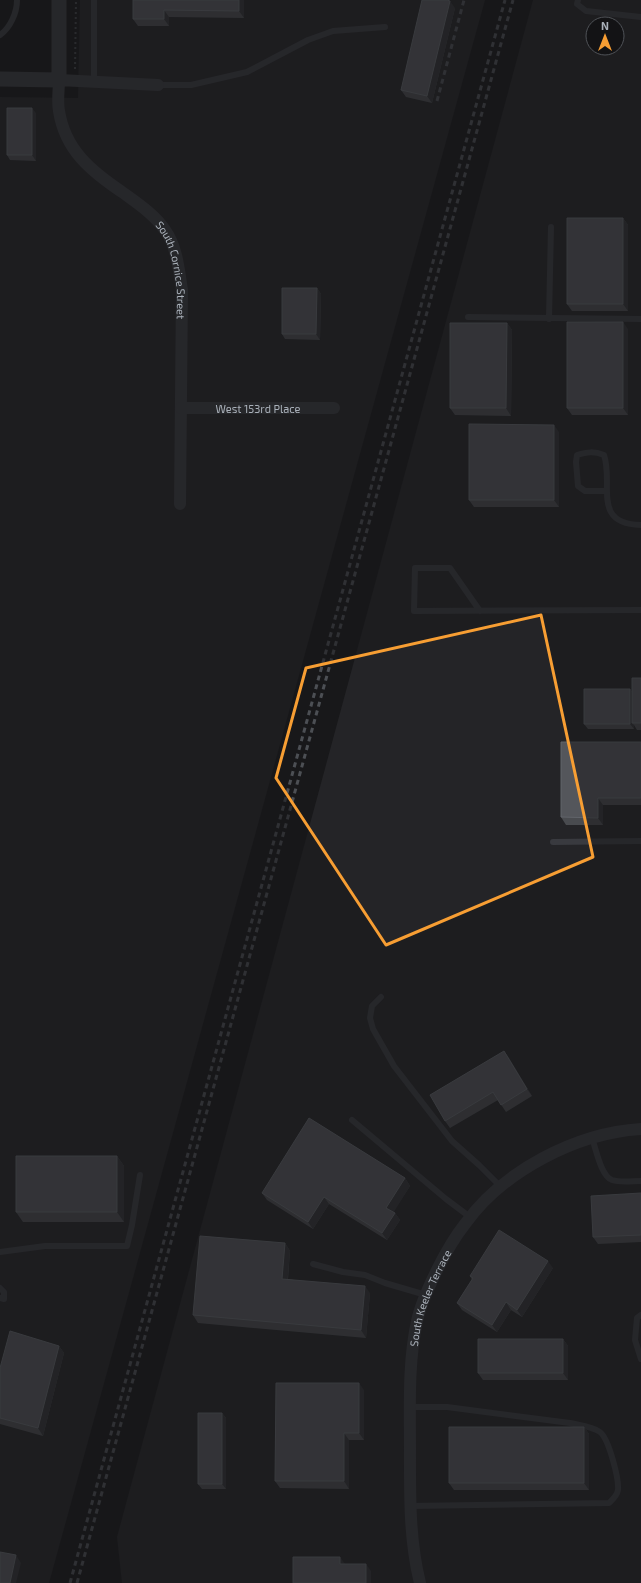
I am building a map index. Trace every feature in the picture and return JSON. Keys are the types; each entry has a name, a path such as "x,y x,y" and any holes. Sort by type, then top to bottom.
{"street":[{"path":"59,0 59,80"},
{"path":"0,79 59,80 158,85"},
{"name":"South Cornice Street","path":"59,80 58,110 64,131 79,157 97,175 143,206 166,230 177,257 182,290 180,504"},
{"name":"West 153rd Place","path":"181,408 334,408"},
{"name":"South Keeler Terrace","path":"420,1583 413,1546 410,1506 411,1351 417,1319 431,1282 446,1251 470,1217 485,1201 501,1187 536,1162 566,1146 592,1138 641,1129"}],"lane":[{"path":"0,35 4,33 12,19 17,7 17,0"},
{"path":"94,0 94,82"},
{"path":"578,0 577,4 586,11 641,17"},
{"path":"158,85 191,85 247,72 308,40 333,31 385,28"},
{"path":"550,319 551,227"},
{"path":"468,317 641,319"},
{"path":"607,491 585,491 578,486 576,462 577,455 585,452 596,452 604,455 607,464 609,510 620,521 641,524"},
{"path":"480,611 450,568 415,568 414,611 480,611 641,610"},
{"path":"553,842 641,841"},
{"path":"381,997 372,1006 370,1018 373,1029 394,1066 452,1141 501,1187"},
{"path":"352,1120 446,1199 470,1217"},
{"path":"592,1138 601,1166 606,1176 614,1180 641,1181"},
{"path":"0,1252 45,1246 126,1246 132,1225 140,1175"},
{"path":"312,1264 343,1272 365,1275 385,1283 426,1295"},
{"path":"0,1288 4,1292 4,1299 0,1298"},
{"path":"641,1315 637,1318 635,1340 641,1359"},
{"path":"410,1407 447,1407 570,1423 599,1431 608,1442 618,1491 615,1498 609,1503 410,1506"}],"highlighted area":[{"path":"541,615 593,857 386,945 276,778 306,668"}],"shaded area":[{"path":"80,0 485,0 49,1583 0,1583 0,97 78,98"},
{"path":"533,0 641,0 641,1583 122,1583 117,1537"}],"building":[{"path":"133,0 239,0 239,11 164,10 164,19 133,19"},
{"path":"422,0 450,1 427,96 401,90"},
{"path":"7,108 32,108 32,155 7,155"},
{"path":"567,218 623,218 623,304 567,304"},
{"path":"282,288 317,288 316,334 282,334"},
{"path":"567,322 623,322 623,408 567,408"},
{"path":"450,323 507,323 506,408 450,408"},
{"path":"469,424 554,425 554,500 469,500"},
{"path":"632,678 641,678 641,723 632,723"},
{"path":"584,689 630,689 630,724 584,724"},
{"path":"561,742 641,742 641,798 598,798 598,818 561,817"},
{"path":"504,1051 527,1089 501,1105 493,1092 445,1121 430,1095"},
{"path":"309,1118 405,1178 386,1208 395,1213 382,1233 324,1197 308,1222 262,1193"},
{"path":"16,1156 117,1156 117,1212 16,1212"},
{"path":"641,1193 641,1235 593,1237 591,1196"},
{"path":"499,1230 548,1261 517,1310 506,1302 492,1325 457,1303 473,1278 470,1276"},
{"path":"200,1236 285,1243 282,1279 365,1286 361,1330 193,1315"},
{"path":"10,1331 59,1346 38,1428 0,1418 0,1368"},
{"path":"478,1339 563,1339 563,1373 478,1373"},
{"path":"276,1383 359,1383 359,1433 344,1433 344,1481 275,1481"},
{"path":"198,1413 222,1413 222,1484 198,1484"},
{"path":"449,1427 584,1427 584,1483 449,1483"},
{"path":"0,1552 16,1555 10,1583 0,1583"},
{"path":"293,1557 340,1557 340,1564 366,1564 366,1583 293,1583"}],"railway":[{"path":"437,101 464,0"},
{"path":"70,1583 505,0"},
{"path":"77,1583 513,0"}]}
